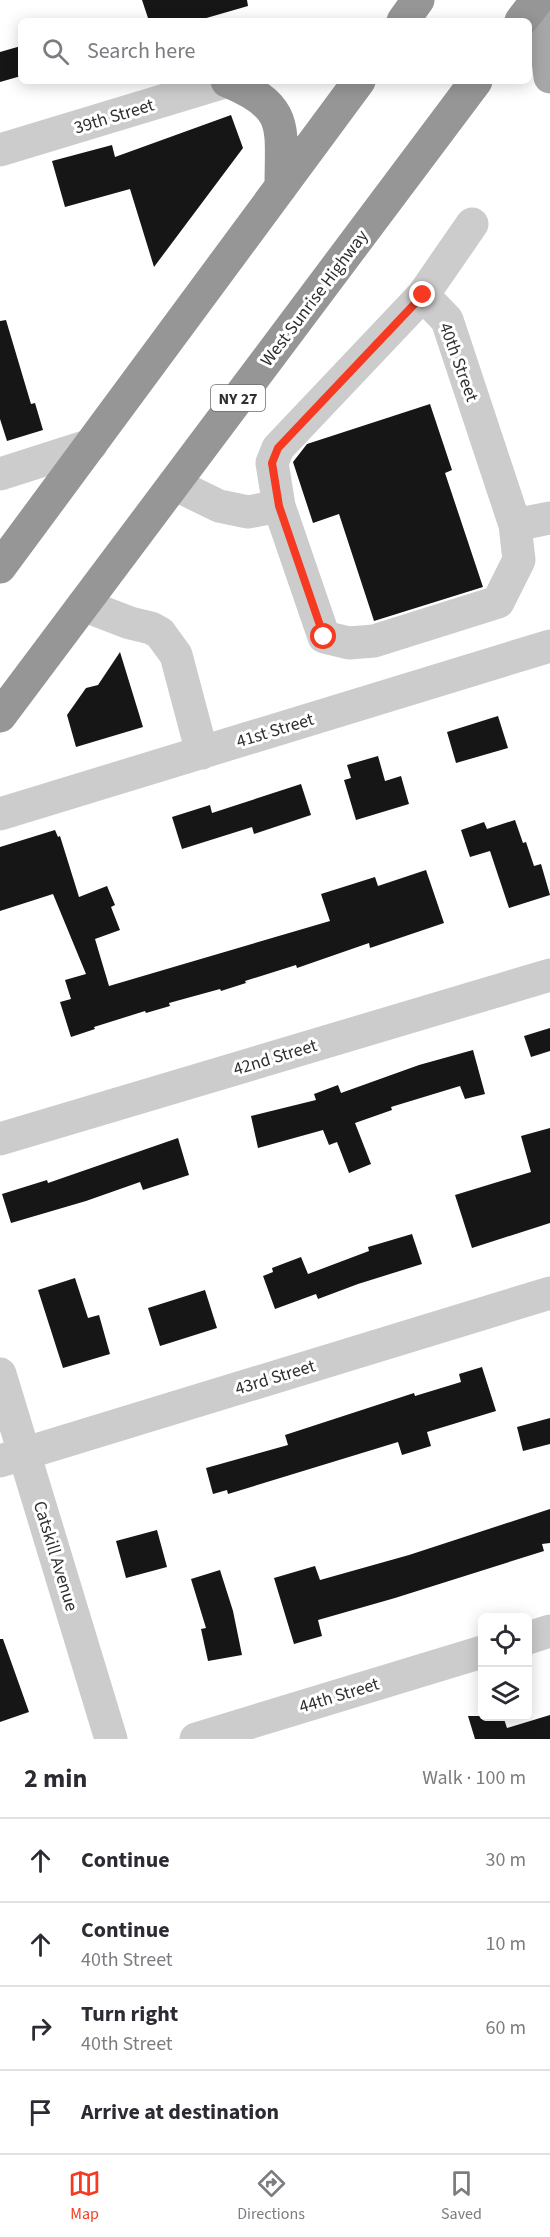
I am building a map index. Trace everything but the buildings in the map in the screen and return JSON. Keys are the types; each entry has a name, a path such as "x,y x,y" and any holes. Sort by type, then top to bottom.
{"highway":[{"path":"405,18 418,0"},
{"path":"524,18 539,0"},
{"path":"234,84 252,91 267,103 277,116 281,133 281,187"},
{"path":"0,567 357,84"},
{"name":"West Sunrise Highway","path":"0,716 474,84"}],"main road":[{"path":"539,0 550,77"}],"street":[{"name":"39th Street","path":"0,150 217,84"},
{"path":"174,484 219,506 248,512 279,506 272,463 278,448 423,295 472,224"},
{"name":"40th Street","path":"279,506 324,637 349,643 374,641 498,603 519,560 515,525 447,320 423,295"},
{"path":"0,474 91,445"},
{"path":"515,525 550,518"},
{"path":"83,605 160,633 176,655 202,753"},
{"name":"41st Street","path":"0,814 550,646"},
{"name":"42nd Street","path":"0,1139 550,975"},
{"name":"43rd Street","path":"12,1458 550,1293"},
{"name":"Catskill Avenue","path":"0,1374 12,1458 111,1739"},
{"path":"532,1637 550,1631"},
{"name":"44th Street","path":"196,1739 478,1654"}],"route":[{"path":"324,637 279,506 272,463 278,448 423,295"}]}
